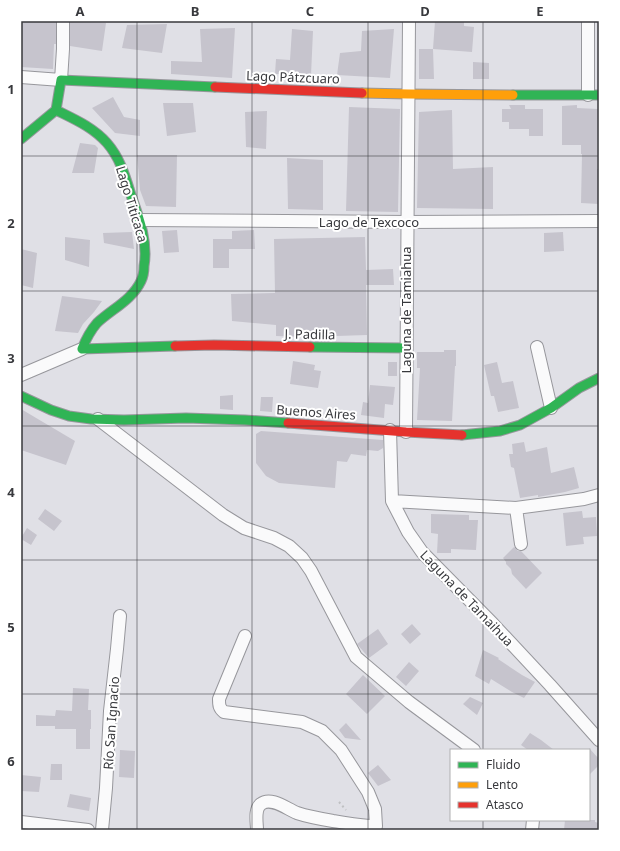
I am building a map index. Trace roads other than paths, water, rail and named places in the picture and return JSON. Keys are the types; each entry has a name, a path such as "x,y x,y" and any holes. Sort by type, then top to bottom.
{"street":[{"path":"21,139 56,110 61,80 63,21"},
{"name":"Laguna de Tamiahua","path":"406,432 409,21"},
{"path":"588,21 593,95"},
{"path":"21,77 61,80"},
{"name":"Lago Pátzcuaro","path":"61,80 408,94 593,95"},
{"name":"Lago Titicaca","path":"56,110 83,123 102,137 114,151 123,170 140,220 146,245 145,266 142,281 134,293 100,320 91,330 82,349"},
{"name":"Lago de Texcoco","path":"140,220 407,222 599,221"},
{"name":"J. Padilla","path":"82,349 214,345 406,348"},
{"path":"537,347 551,408"},
{"path":"21,375 82,349"},
{"name":"Buenos Aires","path":"21,396 51,410 69,416 91,419 124,420 186,418 238,420 464,435 500,431 520,425 551,408 579,388 599,378"},
{"path":"98,419 223,514 244,528 274,538 290,546 302,558 311,571 356,657 409,702 473,749"},
{"name":"Laguna de Tamaihua","path":"390,430 392,501 408,532 422,552 508,640 599,740"},
{"path":"392,501 516,508 584,499 599,495"},
{"path":"516,508 521,544"},
{"name":"Río San Ignacio","path":"102,830 110,711 120,616"},
{"path":"245,636 219,699 219,706 224,712 302,722 322,731 341,750 368,792 375,809 375,828 314,818 298,813 271,801 266,801 260,804 257,808 257,830"},
{"path":"21,822 88,830"}]}
